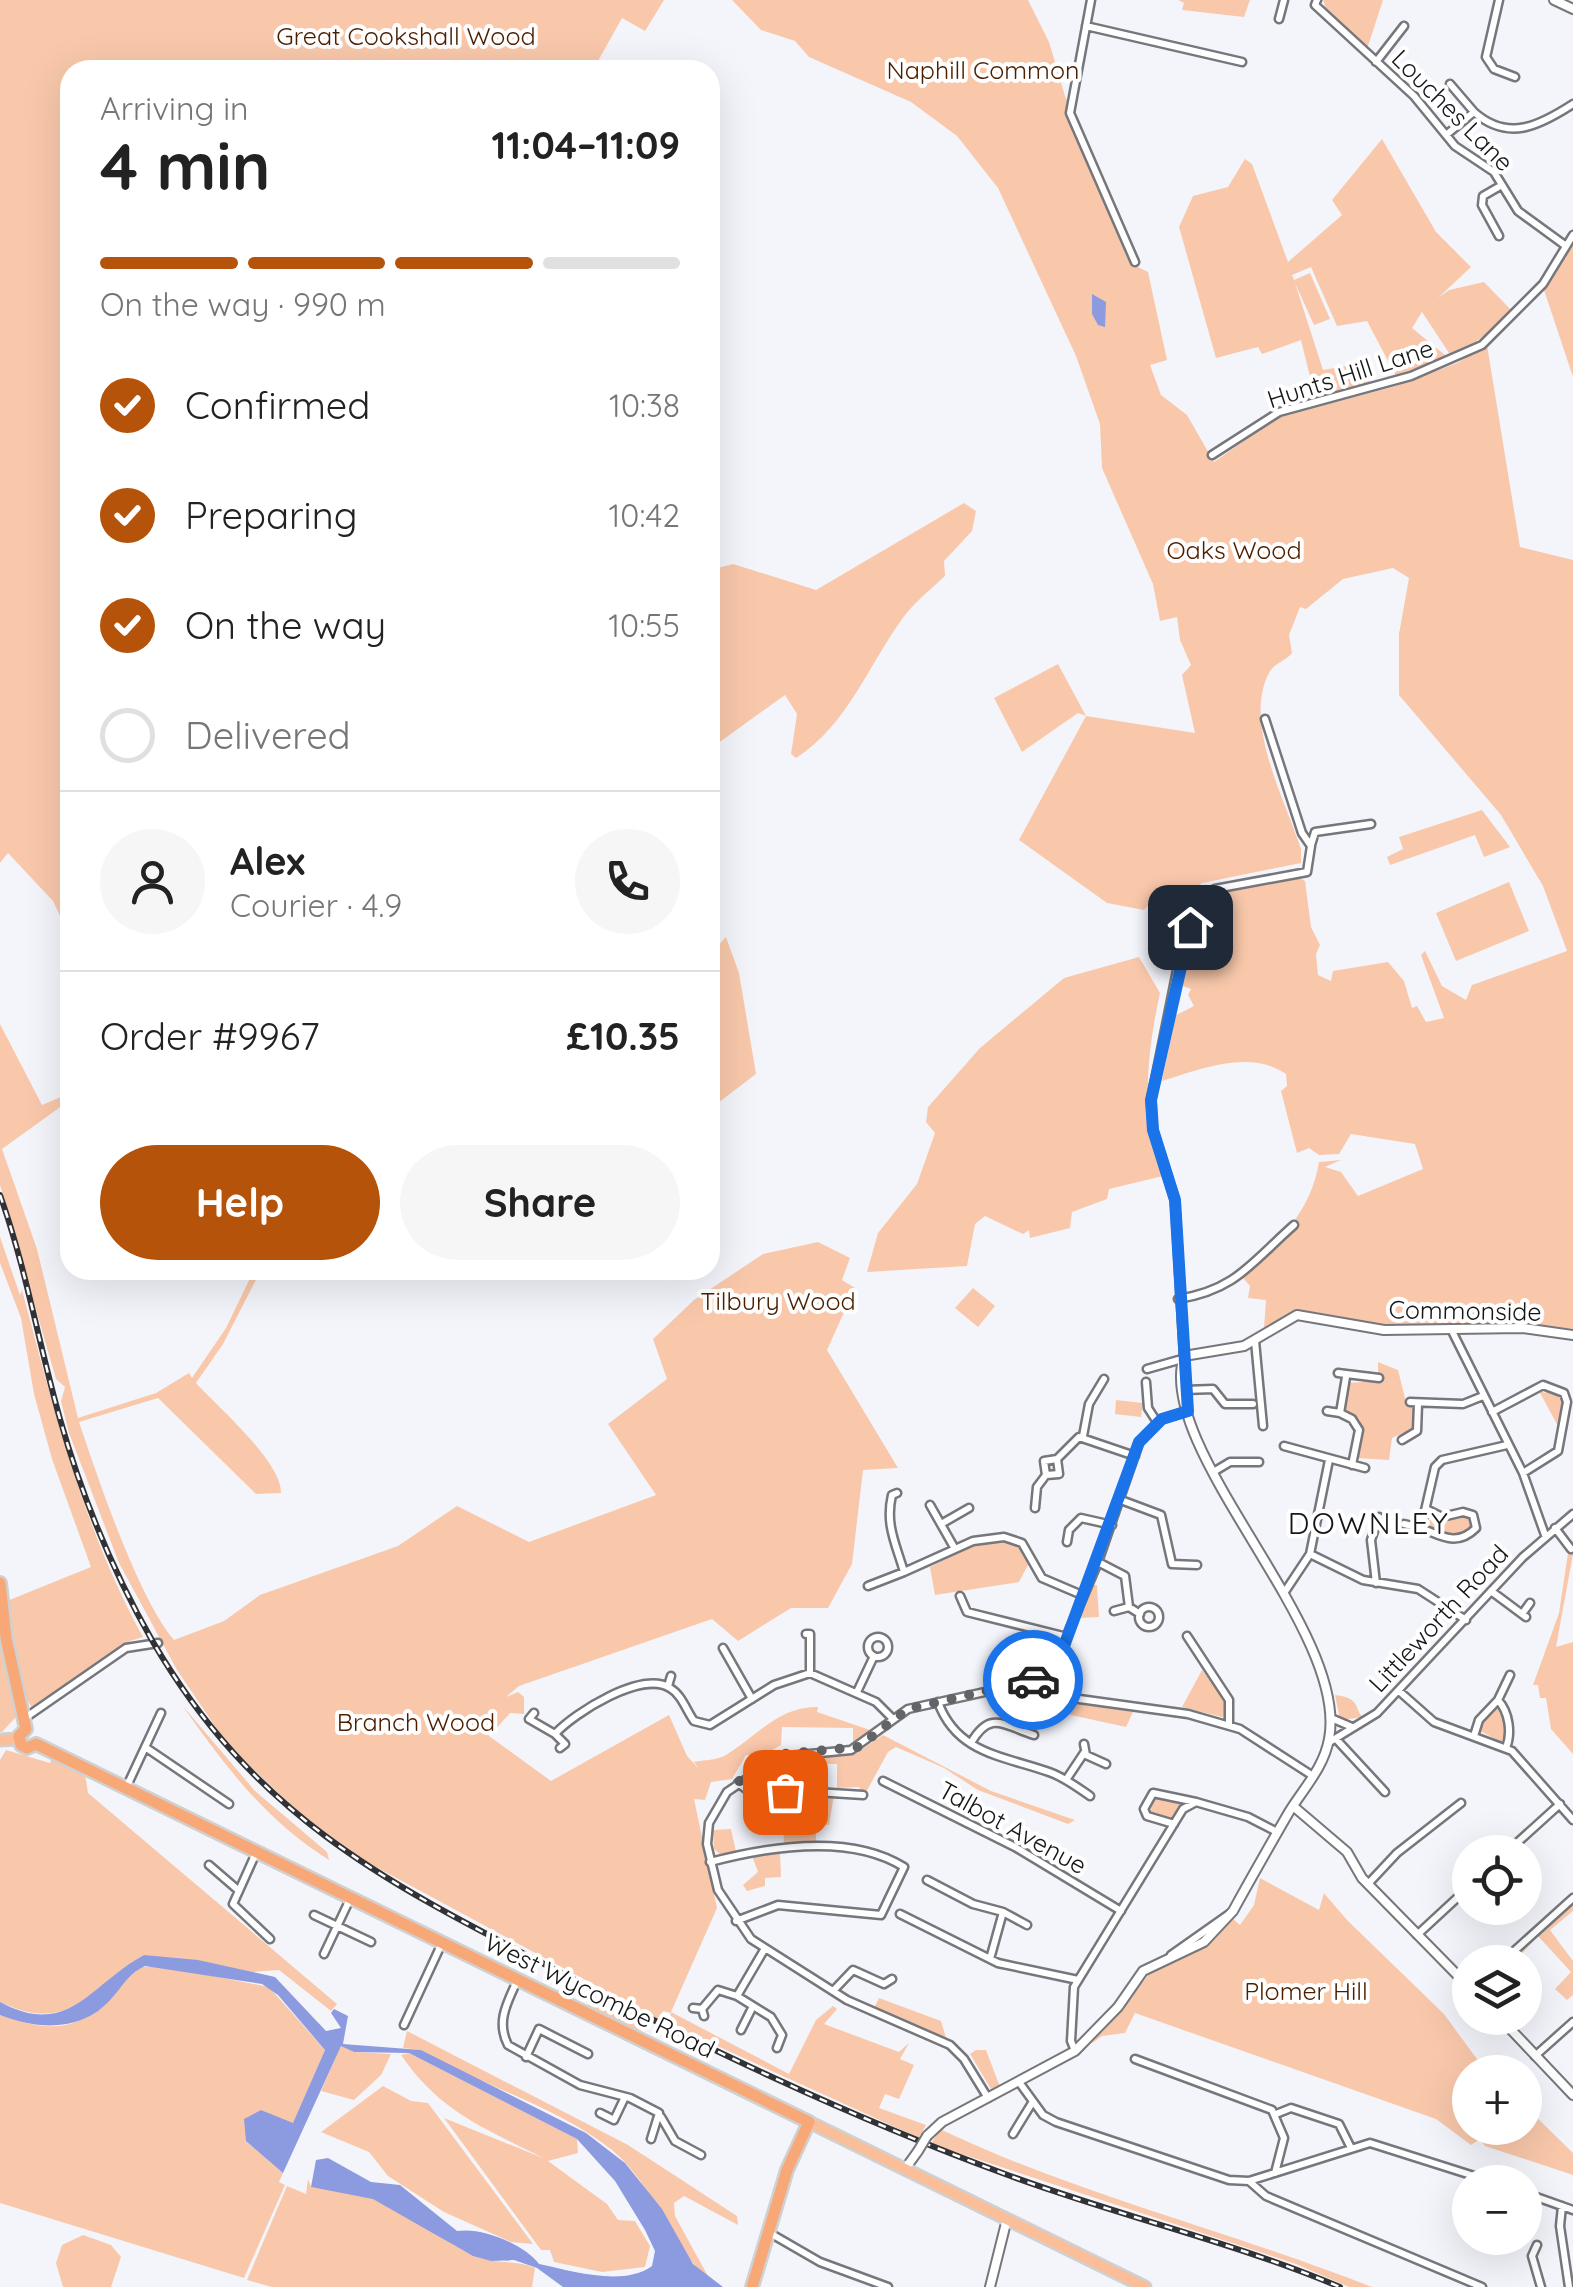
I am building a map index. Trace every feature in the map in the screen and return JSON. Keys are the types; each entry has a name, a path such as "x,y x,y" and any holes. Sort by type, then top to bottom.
{"highway":[{"path":"0,1584 23,1729"},
{"name":"West Wycombe Road","path":"23,1729 35,1732 36,1744 125,1789 809,2122"},
{"path":"752,2287 787,2170 809,2122"}],"main road":[{"path":"0,1740 23,1729"},
{"name":"West Wycombe Road","path":"809,2122 1145,2287"}],"street":[{"path":"1091,0 1070,113 1135,262"},
{"path":"1279,19 1284,0"},
{"name":"Louches Lane","path":"1317,0 1315,5 1446,135 1494,172 1518,212 1566,246"},
{"path":"1499,0 1486,57 1515,77"},
{"path":"1554,0 1573,10"},
{"path":"1086,26 1242,62"},
{"path":"1376,62 1404,26"},
{"path":"1450,84 1489,125 1506,130 1544,123 1573,104"},
{"path":"1446,135 1474,112"},
{"path":"1499,236 1482,205 1484,196 1502,185"},
{"name":"Hunts Hill Lane","path":"1212,455 1278,412 1411,376 1482,345 1542,284 1573,235"},
{"path":"1265,719 1302,834 1311,846"},
{"path":"1371,824 1315,832 1308,872 1201,894 1182,952 1151,1100 1153,1130 1175,1200 1178,1299 1188,1411 1215,1472 1274,1584 1284,1592 1314,1657 1331,1718 1332,1741 1385,1792"},
{"path":"1178,1299 1211,1294 1227,1286 1294,1224"},
{"name":"Commonside","path":"1255,1341 1297,1315 1384,1330 1523,1328 1573,1335"},
{"path":"1451,1329 1522,1473 1545,1534"},
{"path":"1147,1369 1255,1341 1262,1426"},
{"path":"1340,1413 1342,1375 1380,1378"},
{"path":"1035,1508 1038,1487 1046,1476 1044,1461 1057,1459 1082,1436 1089,1404 1104,1379"},
{"path":"1146,1382 1148,1408 1158,1422"},
{"path":"1492,1412 1543,1385 1564,1393 1558,1451 1522,1473"},
{"path":"1184,1390 1212,1389 1224,1404 1253,1404"},
{"path":"1402,1440 1417,1432 1414,1403 1463,1404 1483,1396"},
{"path":"1328,1410 1358,1426 1352,1465"},
{"path":"988,2098 964,2058 950,2045 833,1991 764,1950 736,1921 718,1890 707,1836 711,1816 738,1782 784,1754 850,1750 908,1709 1043,1676 1057,1662 1144,1434 1158,1422 1188,1411"},
{"path":"1082,1436 1135,1456"},
{"path":"1421,1528 1438,1463 1507,1444"},
{"path":"1284,1446 1365,1468"},
{"path":"1046,1476 1059,1474 1057,1459"},
{"path":"1215,1472 1230,1462 1256,1459"},
{"path":"1284,1592 1310,1554 1329,1460"},
{"path":"892,1494 886,1536 904,1572"},
{"path":"1121,1500 1161,1515 1172,1564 1197,1564"},
{"path":"930,1505 955,1549"},
{"path":"941,1524 969,1508"},
{"path":"1404,1524 1454,1540 1476,1528 1477,1521 1468,1512 1442,1517 1426,1508"},
{"name":"Littleworth Road","path":"1332,1741 1377,1713 1545,1534 1573,1514"},
{"path":"1376,1583 1370,1540 1379,1516"},
{"path":"1067,1542 1069,1530 1081,1518 1112,1525"},
{"path":"1555,1528 1572,1549"},
{"path":"867,1586 987,1538 1015,1540 1026,1547 1042,1578 1082,1595"},
{"path":"1310,1554 1360,1578 1418,1589 1466,1620"},
{"path":"1098,1562 1125,1576 1129,1607"},
{"path":"1360,1578 1371,1564"},
{"path":"1491,1591 1524,1616 1530,1603"},
{"path":"960,1596 968,1612 1067,1638"},
{"path":"1114,1611 1129,1607 1140,1614"},
{"path":"806,1634 810,1634 810,1673"},
{"path":"1187,1636 1229,1700 1229,1725"},
{"path":"23,1729 126,1648 158,1643"},
{"path":"723,1648 752,1699"},
{"path":"857,1692 874,1656"},
{"path":"731,1662 741,1657"},
{"path":"555,1734 575,1715 650,1682 668,1686 694,1720 704,1725 723,1721 783,1680 810,1673 857,1692 882,1706 893,1718"},
{"path":"668,1686 671,1676"},
{"path":"1043,1676 1066,1697 1188,1714 1229,1725 1264,1742 1314,1776"},
{"path":"1474,1736 1479,1720 1498,1700 1510,1676"},
{"path":"1399,1690 1434,1722 1506,1748 1573,1820"},
{"path":"1498,1700 1506,1710 1510,1733 1506,1748"},
{"path":"938,1702 954,1731 971,1743 1008,1762 1066,1780 1090,1796"},
{"path":"125,1789 161,1713"},
{"path":"534,1713 529,1718 555,1734 565,1744 560,1748"},
{"path":"1331,1718 1352,1727"},
{"path":"971,1743 985,1722 1034,1735"},
{"path":"905,2169 927,2136 942,2122 1075,2051 1118,2007 1137,1977 1171,1955 1204,1942 1233,1911 1332,1741"},
{"path":"145,1747 229,1804"},
{"path":"1066,1780 1084,1749 1106,1764"},
{"name":"Talbot Avenue","path":"883,1781 1015,1846 1121,1911"},
{"path":"738,1782 755,1796 800,1791 858,1793"},
{"path":"1174,1824 1148,1816 1144,1808 1153,1792 1248,1817 1278,1832"},
{"path":"1075,2051 1070,2000 1078,1980 1183,1810 1196,1802"},
{"path":"1368,1884 1396,1853 1462,1803"},
{"path":"1526,1835 1560,1804"},
{"path":"1293,1806 1347,1852 1368,1884 1452,1970"},
{"path":"710,1862 766,1850 820,1848 862,1852 904,1866 881,1915 812,1906 756,1910 736,1921"},
{"path":"256,1853 233,1904 270,1940"},
{"path":"209,1865 238,1890"},
{"path":"933,1881 980,1906 1002,1911 1027,1924"},
{"path":"1521,1945 1573,1898"},
{"path":"324,1954 350,1899"},
{"path":"1417,1934 1452,1902"},
{"path":"990,1960 1004,1920 1002,1911"},
{"path":"900,1914 990,1960 1078,1980"},
{"path":"314,1915 370,1942"},
{"path":"404,2026 442,1943"},
{"path":"737,1996 764,1950"},
{"path":"833,1991 853,1970 884,1984 892,1979"},
{"path":"518,1980 502,2026 508,2046 580,2085 624,2098 660,2116 675,2141 701,2155"},
{"path":"700,2011 718,1990 737,1996 785,2029 778,2048"},
{"path":"741,2030 753,2006"},
{"path":"1536,2055 1573,2022"},
{"path":"526,2057 538,2029 588,2054"},
{"path":"1516,2035 1534,2055"},
{"path":"1135,2059 1260,2102 1276,2114 1284,2138 1276,2173"},
{"path":"1542,2063 1573,2094"},
{"path":"1020,2082 1043,2115 1229,2180 1249,2181 1351,2148 1380,2144 1452,2168"},
{"path":"600,2114 614,2120 624,2098"},
{"path":"1013,2134 1032,2103"},
{"path":"1276,2114 1292,2108 1339,2124 1351,2148"},
{"path":"651,2139 660,2116"},
{"path":"1249,2181 1266,2196 1341,2231 1482,2287"},
{"path":"1542,2200 1573,2210"},
{"path":"1562,2206 1560,2233 1570,2256 1569,2287"},
{"path":"990,2287 1007,2218"},
{"path":"768,2232 820,2262 888,2287"},
{"path":"1532,2255 1542,2287"}],"green space":[{"name":"Great Cookshall Wood","path":"0,0 664,0 645,31 622,18 599,60 60,60 60,916 53,901 8,853 0,863"},
{"path":"732,0 1028,0 1049,42 1065,96 1138,267 1148,272 1167,360 1150,365 1161,395 1187,415 1214,462 1277,418 1396,386 1457,363 1487,345 1520,547 1573,560 1573,1329 1512,1324 1389,1326 1303,1312 1264,1328 1266,1300 1248,1298 1250,1286 1243,1278 1301,1211 1319,1162 1341,1160 1325,1167 1341,1172 1358,1196 1423,1169 1415,1144 1351,1134 1339,1154 1319,1155 1309,1148 1297,1153 1281,1091 1287,1086 1286,1074 1257,1063 1225,1064 1162,1081 1176,1015 1194,1006 1188,995 1191,989 1177,984 1192,923 1209,900 1238,886 1265,879 1298,877 1305,881 1311,927 1320,945 1316,954 1318,975 1331,981 1333,971 1388,962 1404,981 1412,1008 1417,1006 1426,1022 1444,1018 1421,955 1425,951 1442,986 1466,1000 1472,985 1567,951 1543,886 1501,815 1399,695 1399,634 1409,578 1393,568 1343,579 1306,609 1300,607 1289,635 1292,653 1269,673 1262,692 1263,737 1301,849 1301,863 1202,883 1190,893 1181,890 1180,895 1162,888 1144,910 1107,903 1019,840 1086,716 1195,733 1182,675 1191,665 1180,640 1177,617 1160,621 1153,584 1102,468 1100,424 1076,356 998,188 957,136 911,102 809,57 795,41 761,30"},
{"path":"1178,0 1250,0 1244,17 1182,10 1184,3"},
{"path":"1323,0 1383,0 1367,49 1327,12"},
{"path":"1382,139 1436,232 1471,267 1438,298 1449,290 1484,282 1514,313 1453,359 1422,312 1412,328 1450,359 1397,378 1367,321 1337,326 1311,267 1292,275 1294,280 1310,273 1330,319 1314,325 1295,283 1323,370 1362,363 1371,385 1315,397 1301,340 1262,354 1258,347 1216,358 1179,227 1193,196 1228,187 1245,159 1252,164 1288,262 1342,215 1332,200"},
{"path":"1570,245 1573,246 1573,377 1543,287"},
{"path":"964,503 976,511 972,531 944,561 945,576 905,615 844,711 814,744 796,758 791,754 797,714 785,695 720,742 720,567 733,564 816,590"},
{"path":"1058,664 1086,716 1078,713 1022,752 994,698"},
{"path":"1482,810 1510,847 1484,857 1475,835 1390,865 1387,857 1403,849 1399,837"},
{"path":"1509,882 1529,931 1456,961 1436,913"},
{"path":"726,937 739,973 756,1074 720,1101 720,943"},
{"path":"1139,957 1160,993 1148,1085 1151,1129 1163,1176 1109,1189 1107,1199 1072,1212 1070,1228 1030,1238 1029,1230 1023,1234 985,1216 975,1224 967,1266 867,1272 878,1233 917,1184 935,1133 926,1122 928,1107 980,1048 1064,978"},
{"path":"0,1024 42,1105 60,1097 60,1107 2,1149 37,1249 78,1418 156,1393 189,1373 192,1378 226,1328 249,1280 256,1280 223,1344 196,1383 260,1451 278,1480 281,1493 256,1494 158,1398 79,1422 133,1567 174,1640 224,1621 260,1595 398,1546 457,1506 529,1542 656,1495 608,1424 667,1379 653,1339 694,1300 763,1254 818,1242 850,1258 842,1280 855,1288 827,1350 898,1468 863,1470 852,1564 828,1608 791,1608 738,1641 712,1619 519,1686 506,1697 518,1692 524,1697 524,1714 510,1713 494,1731 486,1724 489,1736 551,1781 669,1715 687,1756 699,1769 694,1762 726,1755 780,1717 804,1708 818,1707 817,1712 873,1731 853,1743 853,1728 782,1727 781,1745 760,1757 746,1755 732,1779 711,1782 705,1800 694,1799 717,1908 671,2012 789,2074 816,2020 833,2006 837,2009 824,2024 899,2052 909,2043 900,2059 914,2065 899,2099 885,2094 879,2108 926,2125 919,2138 669,2024 671,2013 663,2011 658,2019 363,1860 296,1810 227,1744 177,1670 119,1563 69,1433 61,1401 65,1387 56,1379 0,1185"},
{"path":"0,1237 20,1295 22,1290 87,1511 143,1637 130,1641 33,1709 25,1697 7,1601 91,1567 52,1459 34,1394 21,1318 0,1263"},
{"path":"973,1288 995,1306 978,1327 955,1308"},
{"path":"1378,1362 1398,1370 1407,1406 1414,1408 1414,1428 1392,1438 1389,1460 1356,1458 1360,1420 1342,1411 1348,1383 1378,1381"},
{"path":"1546,1389 1563,1400 1559,1428 1539,1391 1546,1393"},
{"path":"1116,1400 1143,1403 1141,1417 1115,1414"},
{"path":"1472,1516 1475,1527 1457,1539 1427,1524 1432,1517 1447,1521"},
{"path":"998,1540 1020,1545 1029,1563 1019,1582 935,1595 930,1567 980,1542"},
{"path":"1568,1553 1573,1554 1556,1647 1573,1642 1573,1754 1551,1729 1546,1698 1540,1698 1538,1685 1533,1685 1559,1613"},
{"path":"1092,1585 1097,1585 1099,1617 1079,1618"},
{"path":"0,1632 16,1717 2,1732 0,1732"},
{"path":"1202,1670 1226,1701 1226,1718 1182,1707"},
{"path":"1037,1684 1063,1701 1133,1712 1126,1727 1071,1715 1011,1693"},
{"path":"1335,1695 1353,1701 1363,1717 1340,1720"},
{"path":"182,1705 255,1791 327,1852 329,1860 266,1810 230,1770"},
{"path":"1497,1705 1503,1706 1508,1735 1501,1742 1480,1731 1484,1718"},
{"path":"883,1735 991,1791 1075,1820 1068,1824 978,1790 944,1768 896,1747 888,1752 864,1796 859,1787 837,1788 837,1764 787,1764 754,1778 784,1759 858,1752"},
{"path":"6,1750 50,1763 52,1758 85,1774 88,1793 337,2004 331,2011 279,1970 251,1972 144,1955 78,2004 62,2011 45,2014 0,2002 0,1760"},
{"path":"1155,1794 1181,1799 1175,1818 1149,1813"},
{"path":"808,1795 834,1795 829,1825 816,1824 816,1844 784,1845 783,1817 809,1815"},
{"path":"731,1829 736,1852 721,1855 714,1849 713,1830"},
{"path":"780,1852 781,1877 765,1878 765,1886 747,1891 743,1885 758,1872 752,1856"},
{"name":"Plomer Hill","path":"1260,1878 1319,1910 1324,1893 1444,2014 1452,2025 1452,2035 1459,2035 1474,2055 1452,2055 1452,2131 1436,2119 1135,2013 1125,2033 1102,2036 1091,2044 1151,1972 1205,1947 1232,1918 1240,1925 1254,1905"},
{"path":"1573,1900 1573,1911 1550,1930 1573,1961 1573,1995 1567,2000 1555,1989 1571,1972 1538,1936 1530,1945 1523,1945"},
{"path":"163,1966 269,1987 325,2050 293,2124 261,2110 246,2141 283,2173 279,2182 285,2185 244,2278 0,2203 0,2015 27,2023 66,2025 94,2011 140,1967"},
{"path":"588,1993 643,2022 640,2035 586,2006 590,2004 584,2000"},
{"path":"879,1998 941,2021 946,2038 874,2008"},
{"path":"407,2031 628,2145 737,2216 738,2225 684,2196 674,2203 675,2216 709,2278 684,2251 640,2181 612,2150 543,2109 421,2050 403,2048"},
{"path":"341,2045 354,2052 391,2054 381,2075 354,2100 321,2091"},
{"path":"986,2050 1000,2087 991,2089 970,2054"},
{"path":"409,2053 577,2139 578,2153 548,2161 607,2204 618,2220 635,2221 650,2246 645,2267 602,2272 554,2262 550,2250 541,2250 444,2118 543,2158 448,2105 401,2055"},
{"path":"383,2086 411,2101 428,2103 533,2244 511,2242 444,2212 388,2176 369,2152 321,2132"},
{"name":"Plomer Hill","path":"1542,2123 1573,2153 1573,2175 1485,2146 1542,2145"},
{"path":"940,2129 1046,2174 1372,2287 1349,2287 1296,2264 931,2144"},
{"path":"308,2179 311,2187 358,2193 389,2204 475,2256 535,2268 532,2287 272,2287 247,2280 287,2186 306,2194"},
{"path":"83,2235 111,2245 121,2257 111,2287 63,2287 56,2263 62,2245"}],"water":[{"path":"1092,294 1106,302 1105,327 1098,325 1092,314"},
{"path":"144,1955 198,1960 275,1977 326,2031 341,2028 331,2013 334,2009 348,2016 343,2044 421,2050 586,2133 625,2163 662,2209 693,2264 723,2287 563,2287 537,2268 514,2260 491,2261 473,2256 373,2199 311,2187 316,2160 328,2158 371,2182 400,2185 457,2231 502,2239 524,2250 539,2264 612,2276 627,2276 652,2266 655,2251 645,2230 615,2181 577,2139 409,2053 354,2052 341,2046 283,2173 246,2141 244,2119 261,2110 293,2123 325,2050 278,1995 262,1984 145,1966 99,2010 73,2023 44,2025 0,2015 0,2002 24,2012 61,2011 77,2004"}],"railway":[{"path":"0,1195 69,1448 125,1589 153,1642 192,1701 233,1753 277,1797 325,1836 429,1903 773,2078 1005,2174 1340,2287"}],"way so far":[{"path":"785,1792 750,1795 738,1782 784,1754 844,1752 858,1747 908,1709 1033,1680"}],"district":[{"name":"DOWNLEY","path":"1369,1523"}],"route":[{"path":"1033,1680 1048,1672 1060,1657 1073,1615 1112,1525 1139,1442 1162,1419 1188,1411 1176,1279 1175,1200 1153,1130 1151,1100 1179,960 1190,927"}],"park label":[{"name":"Naphill Common","path":"983,69"},
{"name":"Oaks Wood","path":"1234,549"},
{"name":"Tilbury Wood","path":"778,1300"},
{"name":"Branch Wood","path":"416,1721"}]}
